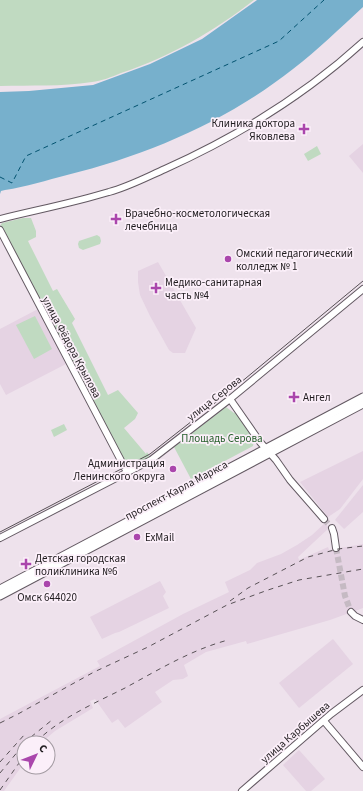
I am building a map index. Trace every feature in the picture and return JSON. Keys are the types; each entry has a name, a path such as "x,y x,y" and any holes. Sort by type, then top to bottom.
{"main road":[{"name":"проспект Карла Маркса","path":"0,596 23,581 363,398"},
{"name":"проспект Карла Маркса","path":"268,450 363,404"},
{"name":"проспект Карла Маркса","path":"0,589 23,581"}],"street":[{"path":"0,219 110,192 185,160 235,133 295,97 363,42"},
{"name":"улица Фёдора Крылова","path":"0,230 126,472"},
{"name":"улица Серова","path":"0,538 151,460 230,399 363,289"},
{"path":"230,399 290,480 324,519"},
{"path":"332,528 336,548"},
{"path":"351,612 363,620"},
{"name":"улица Карбышева","path":"242,791 337,709 363,690"},
{"path":"324,721 363,767"}],"shaded area":[{"path":"363,144 363,173 349,156"},
{"path":"158,262 196,328 185,353 173,353 169,350 140,295 138,271"},
{"path":"38,309 66,364 6,395 0,384 0,329"},
{"path":"363,451 363,479 340,509 328,517 300,482"},
{"path":"363,485 363,512 344,529 335,520"},
{"path":"325,523 329,528 298,557 299,560 328,547 329,550 363,544 363,608 330,620 247,644 246,641 206,652 184,665 188,676 183,679 173,680 155,692 162,702 125,728 118,719 112,723 95,699 90,701 93,708 50,735 16,735 16,774 4,791 0,791 0,719 100,666 97,661 183,614 229,592 225,582 250,570 257,563 281,554 312,535"},
{"path":"160,581 166,592 163,596 169,608 102,639 90,617"},
{"path":"333,639 353,664 299,708 279,683"},
{"path":"299,750 325,779 311,791 306,791 283,765"}],"green space":[{"path":"0,0 254,0 207,33 191,42 139,67 106,79 69,85 0,86"},
{"path":"317,146 321,154 308,161 304,154"},
{"path":"23,218 31,218 36,231 36,237 28,241 53,291 57,289 75,319 72,323 108,395 118,390 138,413 135,419 124,428 150,457 137,464 135,460 132,461 134,466 128,469 1,229 0,226 2,223"},
{"path":"97,235 100,237 100,244 83,250 79,248 79,241"},
{"path":"35,316 52,349 34,359 16,325"},
{"name":"Площадь Серова","path":"226,407 234,413 236,412 254,439 253,446 191,479 174,447"},
{"path":"64,424 67,430 54,437 51,430"}],"water":[{"path":"257,0 363,0 363,7 320,47 268,88 214,120 186,134 127,157 97,167 1,191 0,194 0,92 93,85 150,64 202,39"}],"ferry route":[{"path":"0,177 12,183 26,156 279,41 324,0"}],"tunnel":[{"path":"324,519 332,528"},
{"path":"336,548 345,596 351,612"}],"tram line":[{"path":"0,532 150,454 234,388 363,281"}],"railway":[{"path":"230,601 248,588 308,557 338,549 363,546"},
{"path":"18,714 94,672 148,647 227,605 299,580 363,569"},
{"path":"43,735 67,718 90,705 162,668 201,649 228,640"},
{"path":"0,723 16,715"},
{"path":"33,735 52,720"},
{"path":"0,762 25,734"},
{"path":"0,773 16,754"},
{"path":"0,790 16,767"}],"place":[{"name":"Клиника доктора Яковлева","path":"304,129"},
{"name":"Врачебно-косметологическая лечебница","path":"116,219"},
{"name":"Омский педагогический колледж № 1","path":"228,259"},
{"name":"Медико-санитарная часть №4","path":"156,288"},
{"name":"Ангел","path":"294,397"},
{"name":"Администрация Ленинского округа","path":"173,469"},
{"name":"ExMail","path":"137,537"},
{"name":"Детская городская поликлиника №6","path":"26,564"},
{"name":"Омск 644020","path":"47,584"}]}
